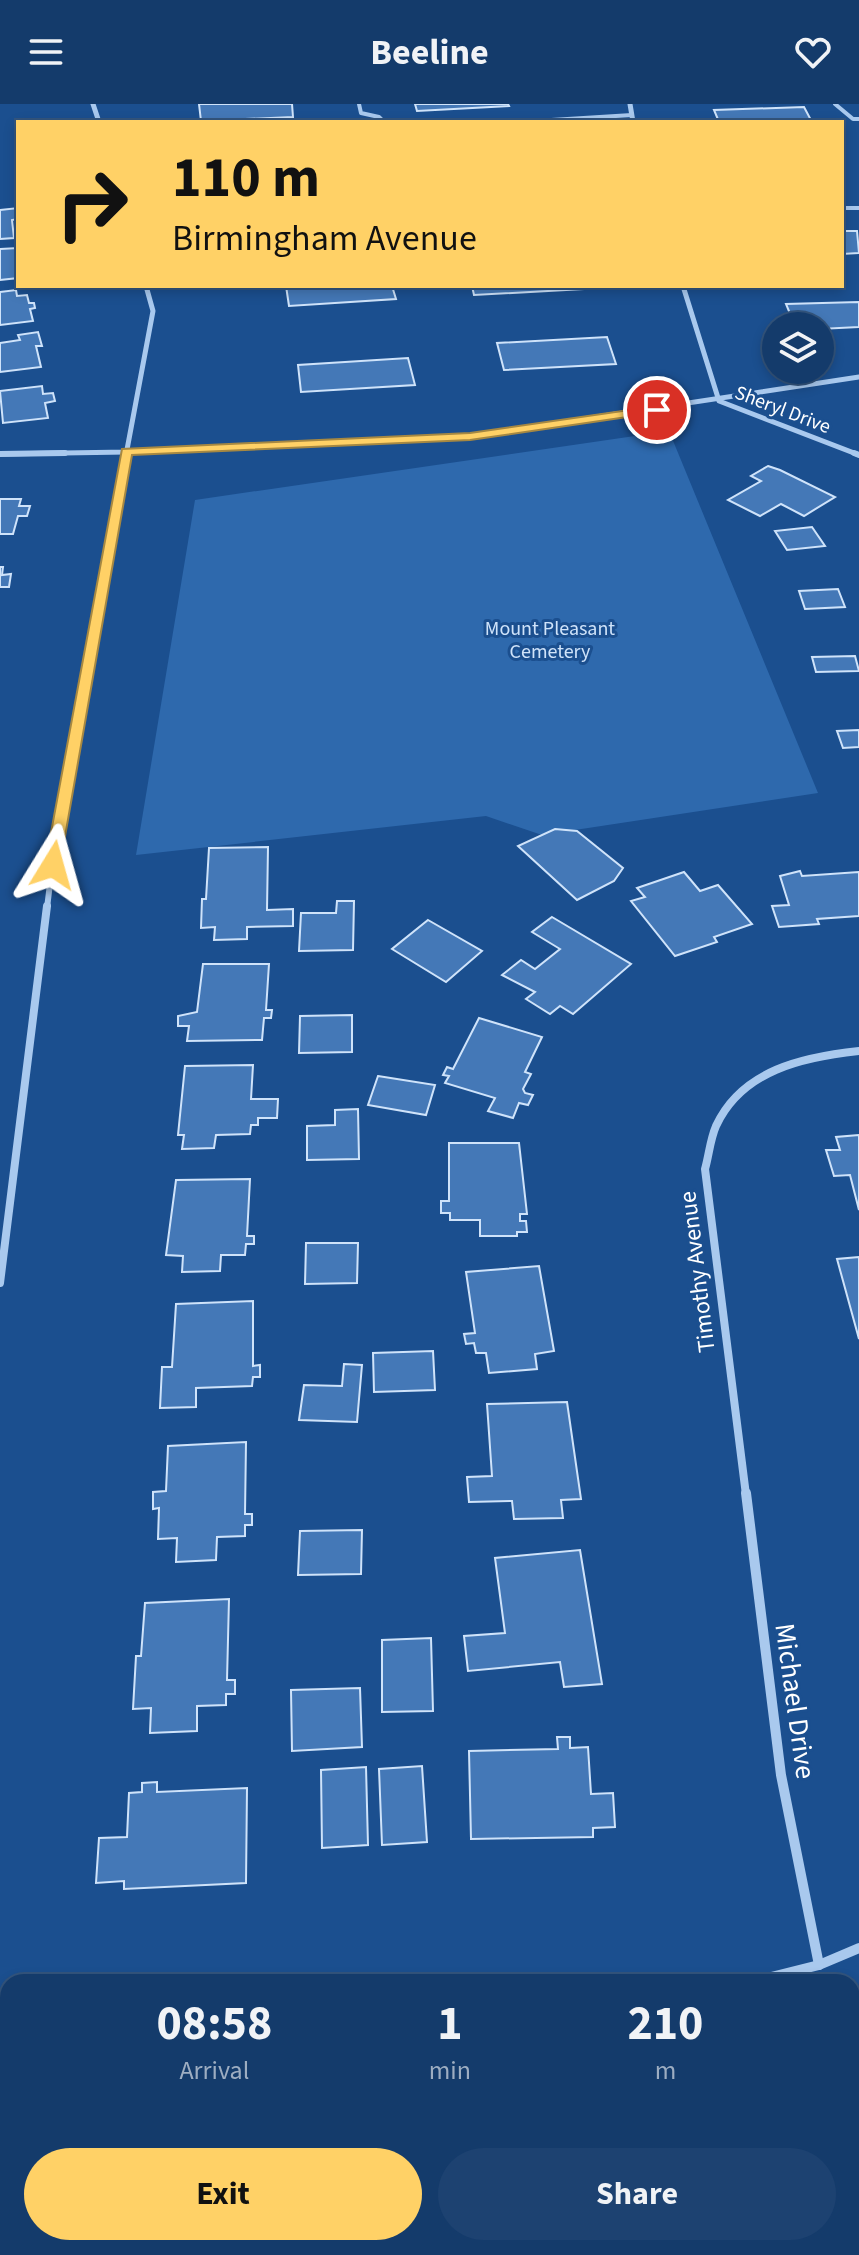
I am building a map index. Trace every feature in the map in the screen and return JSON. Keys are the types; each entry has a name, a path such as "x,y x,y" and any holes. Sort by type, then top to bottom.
{"street":[{"path":"630,104 633,120"},
{"path":"0,1283 56,835 153,311 147,288"},
{"name":"Sheryl Drive","path":"684,288 719,401 859,455"},
{"path":"0,454 127,452 470,436 719,401 859,377"},
{"name":"Timothy Avenue","path":"738,1441 705,1169 716,1126 736,1093 765,1074 797,1059 859,1051"},
{"name":"Michael Drive","path":"738,1441 781,1775 819,1965"},
{"path":"784,1974 819,1965 859,1948"}],"lane":[{"path":"359,104 361,113 382,120"},
{"path":"835,104 853,119 859,119"},
{"path":"551,120 632,115"}],"green space":[{"name":"Mount Pleasant Cemetery","path":"669,431 818,793 542,835 486,816 136,855 195,500"}],"building":[{"path":"199,104 292,104 293,117 201,120"},
{"path":"415,104 508,104 509,106 417,111"},
{"path":"804,107 811,120 718,120 714,110"},
{"path":"16,208 16,219 12,220 14,238 0,239 0,210"},
{"path":"844,231 857,231 859,253 844,254"},
{"path":"16,248 16,278 0,280 0,249"},
{"path":"286,288 393,288 396,299 289,306"},
{"path":"472,288 583,289 474,295"},
{"path":"16,290 17,296 27,295 29,303 34,303 35,308 30,309 33,321 0,325 0,292"},
{"path":"859,302 859,327 834,328 834,312 789,312 786,304"},
{"path":"38,332 42,346 36,346 41,367 0,372 0,343 20,340 18,335"},
{"path":"607,337 616,364 504,370 497,343"},
{"path":"408,358 415,385 301,392 298,365"},
{"path":"42,386 43,394 53,393 55,401 45,403 48,418 3,423 0,391"},
{"path":"768,466 835,497 804,516 781,504 760,516 728,500 761,481 751,476"},
{"path":"0,499 21,499 19,506 30,506 27,516 18,516 13,534 0,534"},
{"path":"812,527 825,546 787,550 775,531"},
{"path":"0,567 3,567 2,575 11,574 9,587 0,587"},
{"path":"838,589 845,607 805,609 799,591"},
{"path":"855,656 859,671 816,672 812,657"},
{"path":"859,730 859,747 843,748 837,731"},
{"path":"555,829 577,831 623,868 614,881 577,900 518,846"},
{"path":"268,847 267,910 293,909 293,926 247,927 247,939 214,940 215,927 201,928 209,848"},
{"path":"800,871 802,876 859,872 859,916 817,919 819,924 779,927 772,906 789,905 780,876"},
{"path":"684,872 700,891 718,885 752,924 714,937 717,942 675,956 631,901 645,897 637,888"},
{"path":"337,901 354,901 353,950 299,951 301,913 336,913"},
{"path":"552,917 631,964 573,1014 560,1006 550,1014 526,999 535,992 502,975 521,960 535,969 560,949 532,932"},
{"path":"428,920 482,951 446,982 392,949"},
{"path":"203,964 269,964 266,1010 272,1010 271,1018 264,1018 262,1040 187,1041 189,1026 178,1026 178,1016 197,1012"},
{"path":"352,1015 352,1052 299,1053 300,1016"},
{"path":"479,1018 542,1037 525,1072 531,1074 523,1089 525,1093 533,1095 528,1105 519,1103 513,1118 488,1111 495,1098 445,1083 449,1076 443,1075 447,1067 453,1069"},
{"path":"253,1065 251,1099 278,1099 277,1118 258,1118 258,1125 251,1125 250,1134 216,1135 214,1148 182,1149 184,1135 178,1135 185,1066"},
{"path":"378,1076 435,1085 426,1115 368,1105"},
{"path":"358,1109 359,1159 307,1160 307,1126 335,1125 335,1110"},
{"path":"859,1135 859,1210 850,1175 834,1176 826,1150 840,1150 836,1137"},
{"path":"449,1143 519,1143 527,1214 520,1214 520,1221 526,1221 527,1232 517,1232 517,1236 480,1236 480,1220 450,1220 450,1213 441,1213 441,1201 449,1201"},
{"path":"250,1179 247,1236 254,1236 254,1244 246,1244 245,1255 221,1255 220,1271 182,1272 183,1256 166,1255 176,1180"},
{"path":"306,1243 358,1243 357,1283 305,1284"},
{"path":"859,1257 859,1339 837,1259"},
{"path":"539,1266 554,1351 535,1354 537,1369 489,1373 486,1353 476,1353 474,1343 466,1344 464,1334 475,1333 466,1272"},
{"path":"253,1301 253,1366 260,1365 260,1377 253,1377 252,1386 196,1388 196,1407 160,1408 162,1367 172,1367 176,1304"},
{"path":"433,1351 435,1390 374,1392 373,1353"},
{"path":"344,1364 362,1365 357,1422 299,1420 304,1385 342,1386"},
{"path":"567,1402 581,1499 561,1500 563,1518 514,1519 512,1501 469,1502 467,1477 492,1476 487,1404"},
{"path":"246,1442 245,1514 252,1514 252,1525 245,1525 245,1536 217,1537 216,1560 176,1562 177,1538 158,1539 159,1508 153,1509 153,1492 166,1491 168,1446"},
{"path":"362,1530 361,1574 298,1575 300,1531"},
{"path":"580,1550 602,1684 564,1687 560,1662 468,1671 464,1636 505,1633 495,1558"},
{"path":"229,1599 227,1680 235,1680 235,1694 226,1694 226,1705 197,1706 197,1731 150,1733 151,1708 133,1709 136,1656 141,1656 145,1603"},
{"path":"431,1638 433,1711 382,1712 382,1640"},
{"path":"360,1688 362,1747 292,1751 291,1690"},
{"path":"557,1737 570,1737 570,1748 588,1747 591,1794 613,1793 615,1827 593,1828 593,1837 471,1839 469,1751 558,1749"},
{"path":"422,1766 427,1842 382,1845 379,1769"},
{"path":"366,1767 368,1845 322,1848 321,1770"},
{"path":"157,1782 157,1792 247,1788 246,1883 124,1889 124,1881 96,1883 99,1838 127,1837 129,1793 142,1792 142,1783"}],"route":[{"path":"53,865 127,452 470,436 657,410"}]}
